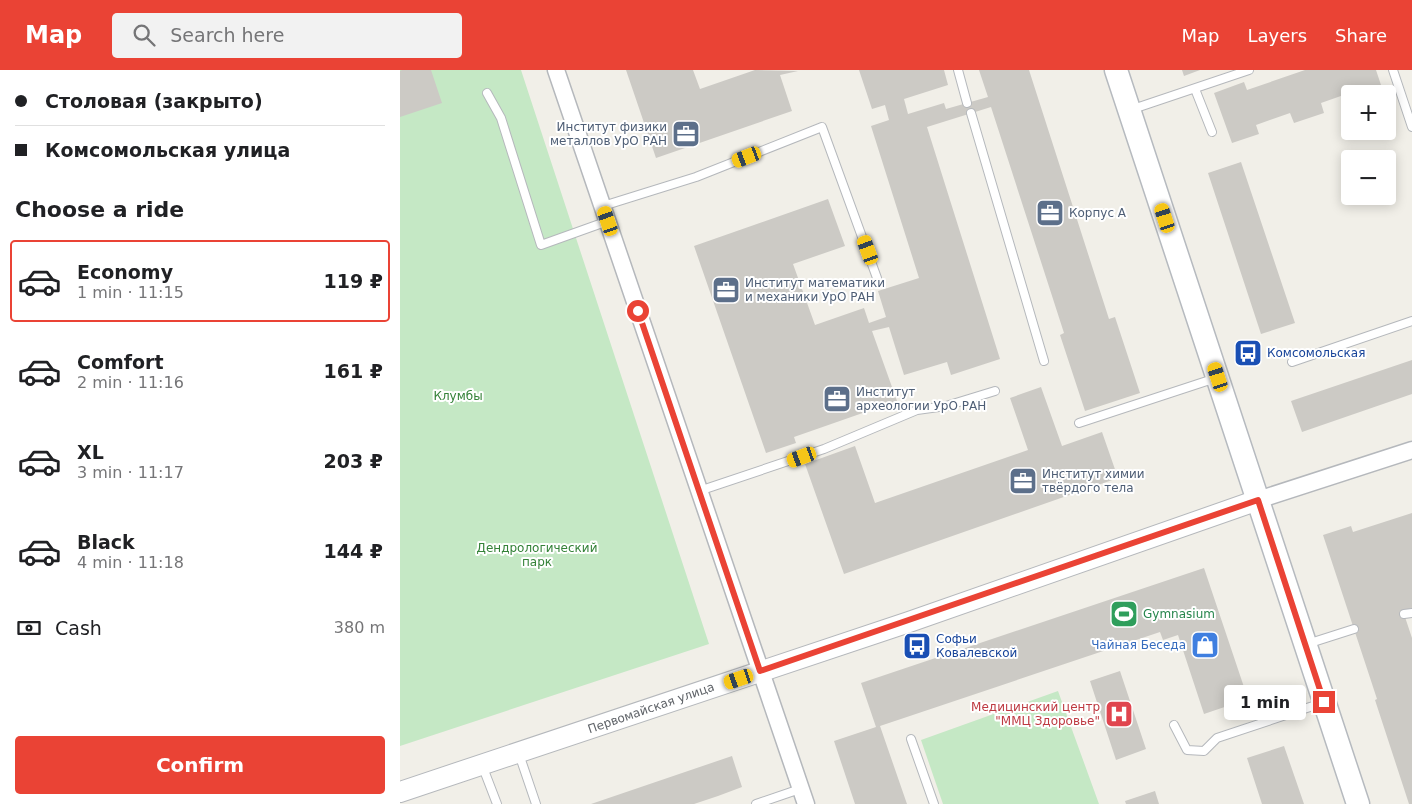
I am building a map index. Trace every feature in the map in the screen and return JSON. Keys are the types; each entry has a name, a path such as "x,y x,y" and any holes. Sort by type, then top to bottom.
{"main road":[{"path":"1116,70 1358,804"}],"street":[{"path":"556,70 803,796"},
{"name":"Первомайская улица","path":"400,792 1258,500 1412,450"}],"lane":[{"path":"958,70 967,103"},
{"path":"1129,110 1249,70"},
{"path":"1393,70 1412,127"},
{"path":"1195,89 1212,132"},
{"path":"488,93 501,118 541,245 605,214 822,127 876,278"},
{"path":"971,113 1044,361"},
{"path":"1292,362 1412,321"},
{"path":"1078,423 1218,377"},
{"path":"699,491 824,449 917,410 946,406 995,391"},
{"path":"1305,644 1354,629"},
{"path":"1174,725 1187,750 1204,751 1217,738 1324,702"},
{"path":"911,739 934,804"},
{"path":"519,753 536,804"},
{"path":"482,765 497,804"},
{"path":"756,804 803,796"}],"green space":[{"name":"Дендрологический парк","path":"400,70 521,70 709,644 400,746"},
{"path":"1058,691 1099,804 943,804 921,740"}],"building":[{"path":"431,70 442,103 400,117 400,71"},
{"name":"Институт физики металлов УрО РАН","path":"626,70 693,70 700,89 755,70 798,71 780,75 792,111 656,158"},
{"path":"859,70 944,70 948,85 904,99 908,114 944,103 946,109 988,97 979,70 1029,70 1109,319 1115,317 1140,393 1085,411 1060,335 1064,333 991,107 927,127 1000,359 951,375 947,362 904,375 889,327 872,331 897,401 794,437 796,443 766,453 694,246 828,199 845,246 793,264 815,325 864,308 869,323 886,317 878,291 919,278 871,126 889,120 885,105 872,109"},
{"path":"1182,70 1200,70 1184,76"},
{"path":"1305,70 1376,70 1381,85 1341,85 1341,96 1321,103 1324,113 1294,123 1290,113 1256,125 1259,134 1232,143 1214,93 1244,82 1247,90"},
{"path":"1241,162 1295,323 1261,334 1208,173"},
{"path":"1412,360 1412,394 1302,432 1291,401"},
{"name":"Институт химии твёрдого тела","path":"1041,387 1062,446 1102,432 1118,478 844,574 805,464 855,446 875,503 1028,450 1010,398"},
{"path":"1412,513 1412,608 1403,611 1412,638 1412,804 1409,804 1323,535 1351,526 1353,532"},
{"path":"1204,568 1248,699 1204,714 1178,635 1163,640 1160,632 880,726 907,804 855,804 834,741 876,727 861,683"},
{"path":"1120,671 1146,749 1116,760 1090,681"},
{"path":"1284,746 1304,804 1262,804 1247,758"},
{"path":"732,756 742,787 718,796 694,804 591,804"},
{"path":"1155,791 1159,804 1126,804 1125,801"}],"place":[{"name":"Институт физики металлов УрО РАН","path":"686,134"},
{"name":"Корпус А","path":"1050,213"},
{"name":"Институт математики и механики УрО РАН","path":"726,290"},
{"name":"Комсомольская","path":"1248,353"},
{"name":"Институт археологии УрО РАН","path":"837,399"},
{"name":"Институт химии твёрдого тела","path":"1023,481"},
{"name":"Gymnasium","path":"1124,614"},
{"name":"Чайная Беседа","path":"1205,645"},
{"name":"Софьи Ковалевской","path":"917,646"},
{"name":"Медицинский центр \"ММЦ Здоровье\"","path":"1119,714"}],"route":[{"path":"638,311 760,671 909,622 1258,500 1324,702"}],"park label":[{"name":"Клумбы","path":"458,396"}]}
